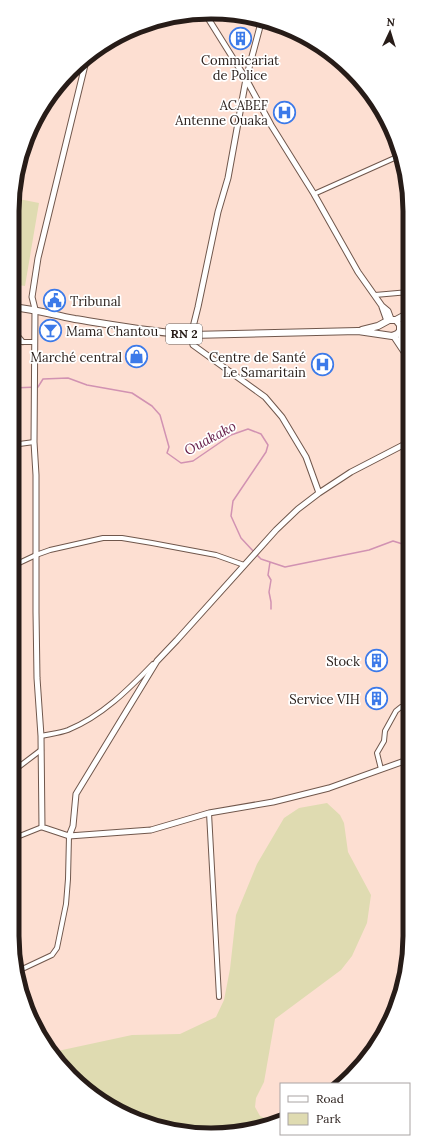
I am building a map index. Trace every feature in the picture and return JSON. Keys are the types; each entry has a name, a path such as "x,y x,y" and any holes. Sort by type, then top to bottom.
{"main road":[{"name":"RN 2","path":"19,308 35,309 74,318 166,333 190,335 358,331 373,328 390,321"},
{"path":"403,316 390,321 383,328 403,351"},
{"path":"390,321 399,323 403,340"},
{"path":"391,336 398,334 403,327"},
{"name":"RN 2","path":"358,331 391,336"}],"street":[{"path":"208,19 314,194 358,272 382,306 388,311 390,321"},
{"path":"260,26 246,80 228,178 214,226 198,307 190,335 193,345 265,397 282,417 306,457 320,492"},
{"path":"42,827 41,736 37,678 36,475 34,442 35,309 32,297 37,264 85,66"},
{"path":"314,194 395,158"},
{"path":"375,295 403,292"},
{"path":"19,337 23,342"},
{"path":"19,342 35,342"},
{"path":"19,444 34,442"},
{"path":"41,736 68,730 97,714 129,689 177,640 276,530 293,514 320,492 350,472 403,445"},
{"path":"19,563 50,550 103,538 122,538 216,555 244,565"},
{"path":"22,969 52,955 57,948 66,904 69,836 74,826 76,794 157,661"},
{"path":"381,769 377,759 377,753 384,741 384,731 396,711 403,707"},
{"path":"19,767 41,750"},
{"path":"19,836 42,827 69,836 151,830 209,812 273,802 329,788 403,761"},
{"path":"209,812 219,997"}],"green space":[{"path":"19,199 39,203 25,286 19,285"},
{"path":"327,803 340,815 344,823 348,852 371,895 367,923 352,956 341,970 275,1019 264,1082 256,1098 255,1107 260,1116 267,1119 224,1128 198,1128 149,1118 104,1096 75,1072 57,1051 132,1035 180,1034 216,1017 224,1000 230,969 236,915 257,864 284,818 299,808"}],"waterway":[{"name":"Ouakako","path":"19,388 38,387 43,379 68,378 87,385 132,393 152,406 160,415 169,447 167,453 181,463 193,461 231,435 248,429 261,434 268,445 266,452 233,501 231,516 241,538 254,552"},
{"name":"Ouakako","path":"256,554 261,559 285,567 369,550 393,541 403,544"},
{"path":"270,562 268,575 271,580 269,592 271,609"}],"place":[{"name":"Commicariat de Police","path":"240,38"},
{"name":"ACABEF Antenne Ouaka","path":"284,112"},
{"name":"Tribunal","path":"54,301"},
{"name":"Mama Chantou","path":"50,331"},
{"name":"Marché central","path":"137,357"},
{"name":"Centre de Santé Le Samaritain","path":"322,364"},
{"name":"Stock","path":"376,661"},
{"name":"Service VIH","path":"376,699"}]}
